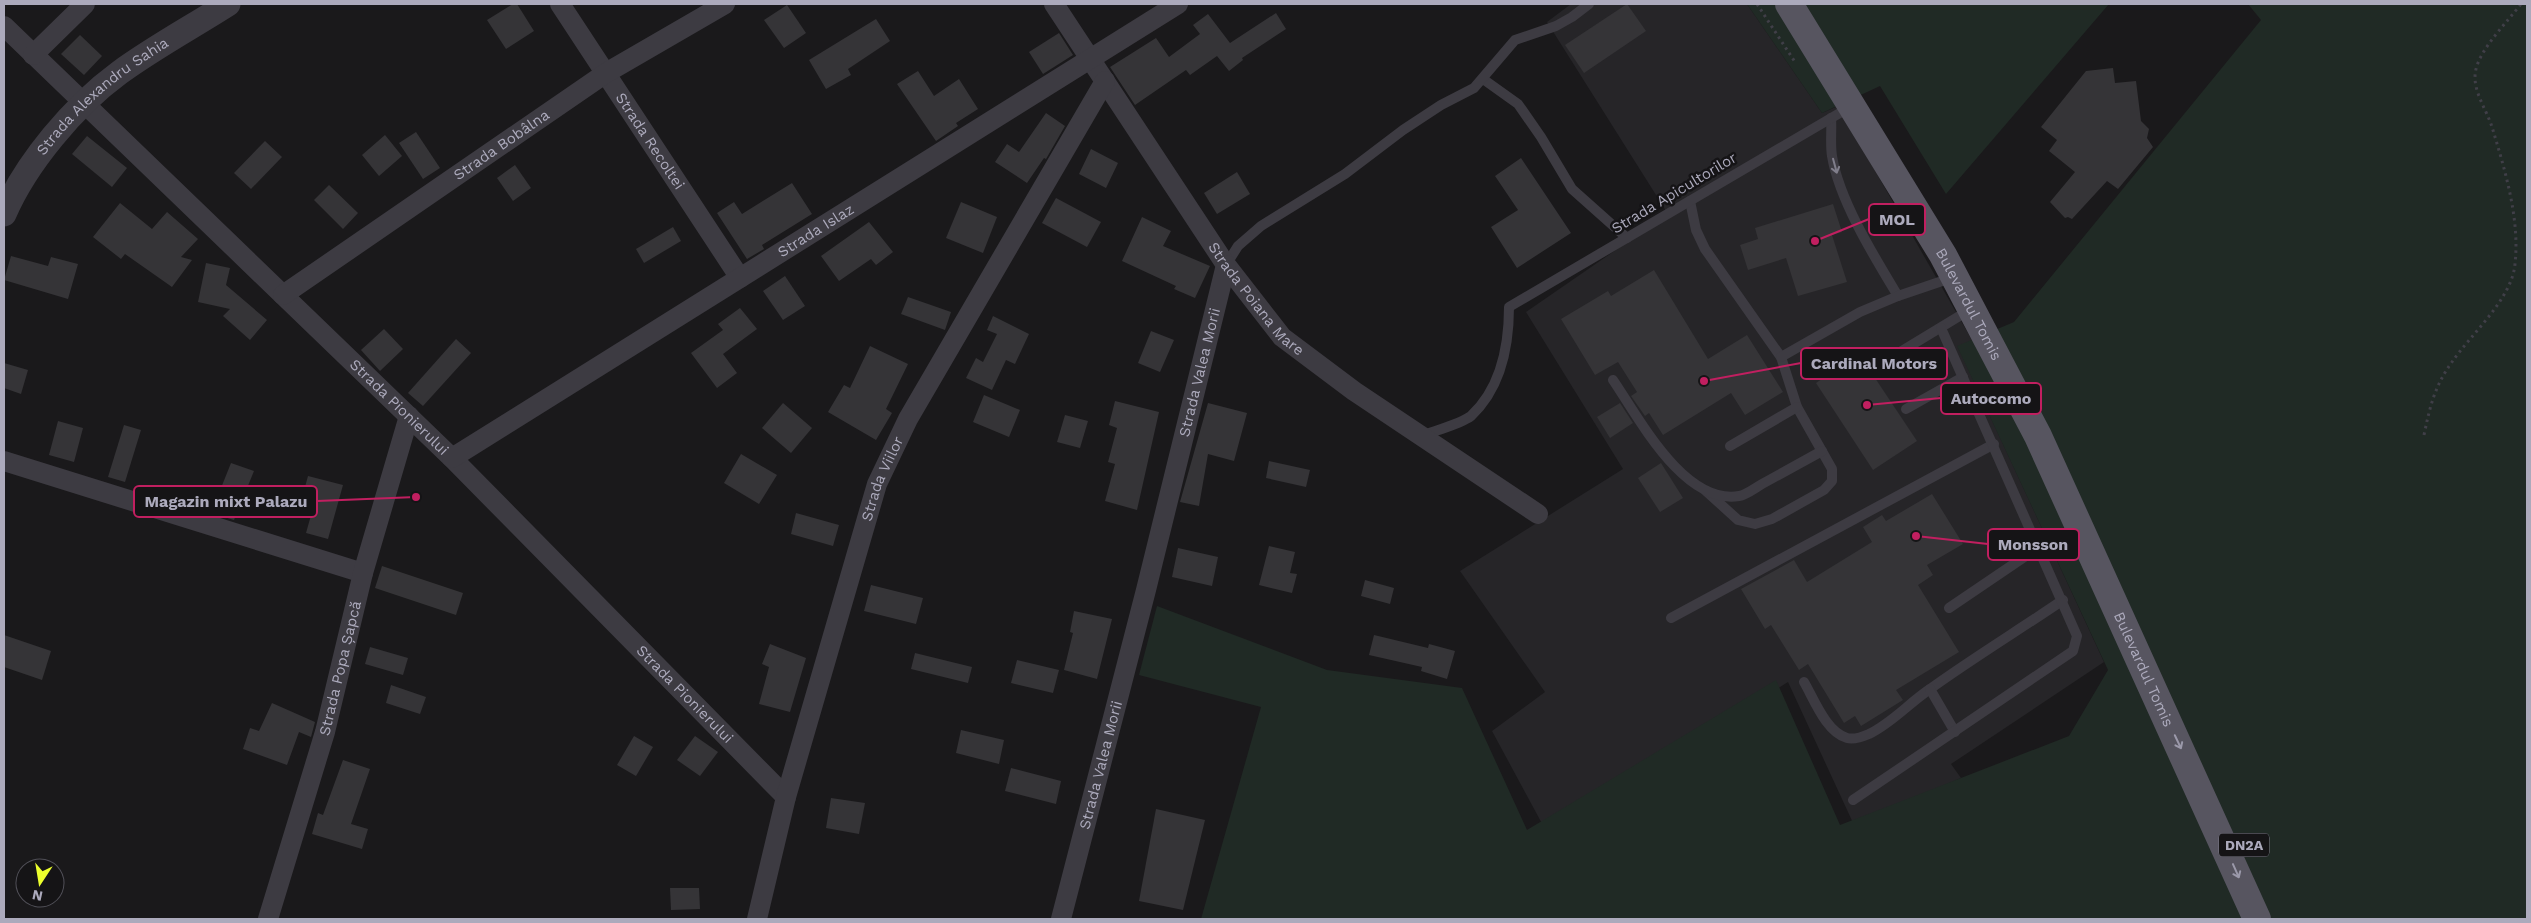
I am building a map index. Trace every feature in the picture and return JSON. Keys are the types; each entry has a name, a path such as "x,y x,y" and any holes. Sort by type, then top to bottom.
{"main road":[{"name":"Bulevardul Tomis","path":"1789,4 1842,111 1955,277 2042,445 2257,919"},
{"name":"Bulevardul Tomis","path":"1808,4 1958,247 2053,429 2212,771 2277,919"}],"street":[{"path":"33,54 84,4"},
{"name":"Strada Alexandru Sahia","path":"4,214 13,193 56,134 84,104 118,74 228,4"},
{"name":"Strada Recoltei","path":"560,4 740,278"},
{"name":"Strada Bobâlna","path":"283,295 606,73 725,4"},
{"name":"Strada Poiana Mare","path":"1054,4 1226,265 1282,337 1354,392 1538,514"},
{"name":"Strada Islaz","path":"452,458 1089,57 1178,4"},
{"name":"Strada Pionierului","path":"4,26 452,458 786,797"},
{"name":"Strada Viilor","path":"757,919 786,797 877,484 908,419 1105,81"},
{"name":"Strada Valea Morii","path":"1061,919 1146,590 1226,265"},
{"name":"Strada Popa Șapcă","path":"268,919 325,732 363,573 409,416"},
{"path":"4,461 363,573"}],"lane":[{"name":"Strada Valea Morii","path":"1226,265 1238,246 1286,208 1345,174 1403,130 1441,105 1474,88 1483,79 1502,52 1515,40 1556,26 1589,4"},
{"path":"1483,79 1518,104 1541,137 1572,189 1627,238"},
{"path":"1842,111 1832,156 1839,183 1881,268 1898,296"},
{"name":"Strada Apicultorilor","path":"1421,436 1470,417 1494,387 1509,339 1509,307 1842,111"},
{"path":"1613,380 1663,454 1692,482 1706,491 1738,520 1755,524 1772,519 1824,490 1832,481 1832,469 1797,408 1781,357 1705,250 1696,230 1690,201"},
{"path":"1781,357 1860,312 1898,296 1955,277"},
{"path":"1882,363 1971,308"},
{"path":"1853,800 2073,651 2077,636 2063,600 1941,328"},
{"path":"1906,409 1963,377"},
{"path":"1730,446 1797,408"},
{"path":"1671,618 1994,444"},
{"path":"1706,491 1723,497 1740,496 1822,451"},
{"path":"1949,608 2039,547"},
{"path":"1804,682 1830,726 1838,734 1849,738 1870,733 1930,688 2063,600"},
{"path":"1930,688 1955,732"}],"path":[{"path":"2424,436 2433,395 2451,362 2506,293 2515,267 2517,240 2508,185 2491,124 2477,90 2476,69 2488,47 2521,4"}],"shaded area":[{"path":"1571,4 1747,4 1822,113 1838,106 1972,340 1958,347 2104,662 1951,764 1961,778 1854,825 1788,682 1546,831 1492,731 1545,692 1460,571 1623,469 1526,312 1668,214 1547,22"},
{"path":"1747,4 2109,4 1946,194 1880,86 1822,113"},
{"path":"2248,4 2527,4 2527,919 1201,919 1261,707 1139,675 1157,606 1327,670 1462,688 1527,830 1776,680 1840,825 2069,736 2108,670 1957,346 2014,322 2261,20"}],"building":[{"path":"513,4 517,4 534,31 506,49 487,20"},
{"path":"1627,4 1646,31 1584,73 1565,45"},
{"path":"787,5 806,33 784,48 764,20"},
{"path":"1276,13 1286,29 1242,58 1243,60 1229,71 1217,56 1190,75 1186,70 1135,105 1110,67 1156,38 1169,57 1200,34 1193,25 1208,14 1230,43"},
{"path":"876,19 890,41 848,69 851,75 826,89 809,60"},
{"path":"1059,33 1073,55 1043,74 1029,52"},
{"path":"80,35 102,56 84,75 61,54"},
{"path":"2113,68 2115,83 2136,81 2141,121 2149,129 2147,138 2153,147 2118,189 2107,181 2072,219 2065,218 2050,202 2075,172 2049,151 2057,140 2041,127 2086,71"},
{"path":"918,71 934,96 959,79 978,109 956,123 958,126 936,141 897,84"},
{"path":"1046,113 1065,126 1046,159 1044,158 1027,183 995,162 1007,144 1019,152"},
{"path":"416,132 440,168 423,179 399,143"},
{"path":"385,135 402,156 379,176 362,155"},
{"path":"87,136 127,168 112,187 72,154"},
{"path":"265,141 282,157 251,189 234,173"},
{"path":"1091,149 1118,163 1106,188 1079,174"},
{"path":"1521,158 1571,233 1517,268 1491,227 1518,210 1495,176"},
{"path":"515,165 531,188 513,201 497,178"},
{"path":"1237,172 1250,194 1217,214 1204,193"},
{"path":"792,183 812,214 762,245 764,249 747,259 717,213 734,202 742,214"},
{"path":"329,185 358,213 343,229 314,200"},
{"path":"1056,198 1101,222 1087,247 1042,223"},
{"path":"961,202 997,217 983,253 946,238"},
{"path":"120,203 152,229 167,212 198,239 181,257 192,260 172,287 125,254 121,259 93,237"},
{"path":"1833,204 1842,232 1832,235 1847,282 1798,296 1786,258 1748,270 1740,245 1758,239 1755,228"},
{"path":"1142,217 1171,231 1163,246 1210,266 1195,298 1174,289 1176,286 1122,261"},
{"path":"869,222 893,252 876,265 871,259 839,281 821,256"},
{"path":"673,227 681,241 644,263 636,249"},
{"path":"11,256 48,266 51,257 78,264 68,299 4,280"},
{"path":"206,263 230,268 226,285 267,320 250,340 223,316 230,309 198,302"},
{"path":"1654,270 1708,359 1747,335 1783,392 1745,415 1731,393 1663,435 1649,413 1645,416 1631,396 1637,392 1618,362 1595,375 1561,319 1608,291 1611,296"},
{"path":"785,276 805,306 783,320 763,291"},
{"path":"908,297 951,312 945,330 901,314"},
{"path":"740,308 757,329 723,354 737,373 717,388 691,353 723,330 718,324"},
{"path":"993,316 1029,334 1015,364 1006,360 992,390 966,378 976,358 983,362 997,334 987,330"},
{"path":"384,329 403,349 380,371 361,350"},
{"path":"1151,331 1174,340 1160,372 1138,363"},
{"path":"456,339 471,353 423,406 408,393"},
{"path":"870,346 908,364 886,409 892,413 876,440 828,412 844,385 850,388"},
{"path":"1859,354 1917,441 1873,470 1816,383"},
{"path":"4,363 28,370 21,394 4,388"},
{"path":"984,395 1020,410 1009,437 973,422"},
{"path":"1115,401 1159,412 1137,510 1105,501 1115,464 1108,462 1117,428 1109,425"},
{"path":"783,403 812,428 791,453 762,428"},
{"path":"1208,403 1247,413 1234,461 1208,454 1199,506 1180,502"},
{"path":"1620,403 1633,423 1610,438 1597,417"},
{"path":"1065,415 1088,421 1080,448 1057,442"},
{"path":"58,421 83,428 74,462 49,455"},
{"path":"124,425 141,430 125,482 108,477"},
{"path":"741,454 777,475 759,504 724,483"},
{"path":"1269,461 1310,470 1306,487 1266,478"},
{"path":"231,463 254,471 234,520 211,513"},
{"path":"1661,463 1683,498 1660,512 1638,478"},
{"path":"308,476 343,485 328,539 306,533 315,501 302,498"},
{"path":"1932,494 1963,544 1927,565 1933,575 1918,585 1959,652 1896,690 1903,700 1861,726 1855,716 1844,723 1808,664 1799,670 1771,625 1765,629 1741,589 1794,560 1807,582 1872,542 1863,527 1882,515 1886,521"},
{"path":"796,513 839,525 833,546 791,534"},
{"path":"1269,546 1295,552 1290,573 1297,574 1292,593 1259,585"},
{"path":"1178,548 1218,557 1212,586 1172,577"},
{"path":"382,566 463,593 456,615 375,588"},
{"path":"1365,580 1394,588 1390,604 1361,596"},
{"path":"871,585 923,598 916,624 864,611"},
{"path":"1074,611 1112,619 1097,679 1064,670 1073,633 1070,632"},
{"path":"4,635 51,651 42,680 4,667"},
{"path":"1374,635 1428,648 1429,644 1455,651 1447,679 1421,671 1422,667 1369,655"},
{"path":"770,644 806,658 790,712 759,704 769,667 762,664"},
{"path":"370,647 408,658 403,675 365,664"},
{"path":"915,653 972,667 968,683 911,669"},
{"path":"1017,660 1059,670 1053,693 1011,683"},
{"path":"391,685 426,697 420,714 386,703"},
{"path":"272,703 315,722 311,737 299,732 287,765 243,749 250,728 259,731"},
{"path":"961,730 1004,740 999,764 956,753"},
{"path":"634,736 653,747 636,776 617,765"},
{"path":"695,736 718,752 700,776 677,760"},
{"path":"343,760 370,769 351,824 368,829 362,849 312,834 318,813 323,815"},
{"path":"1011,768 1061,781 1056,804 1005,791"},
{"path":"831,798 865,803 859,834 826,828"},
{"path":"1156,809 1205,820 1183,910 1139,901"},
{"path":"670,888 699,888 700,909 671,910"}],"place":[{"name":"MOL","path":"1815,241"},
{"name":"Cardinal Motors","path":"1704,381"},
{"name":"Autocomo","path":"1867,405"},
{"name":"Magazin mixt Palazu","path":"416,497"},
{"name":"Monsson","path":"1916,536"}]}
